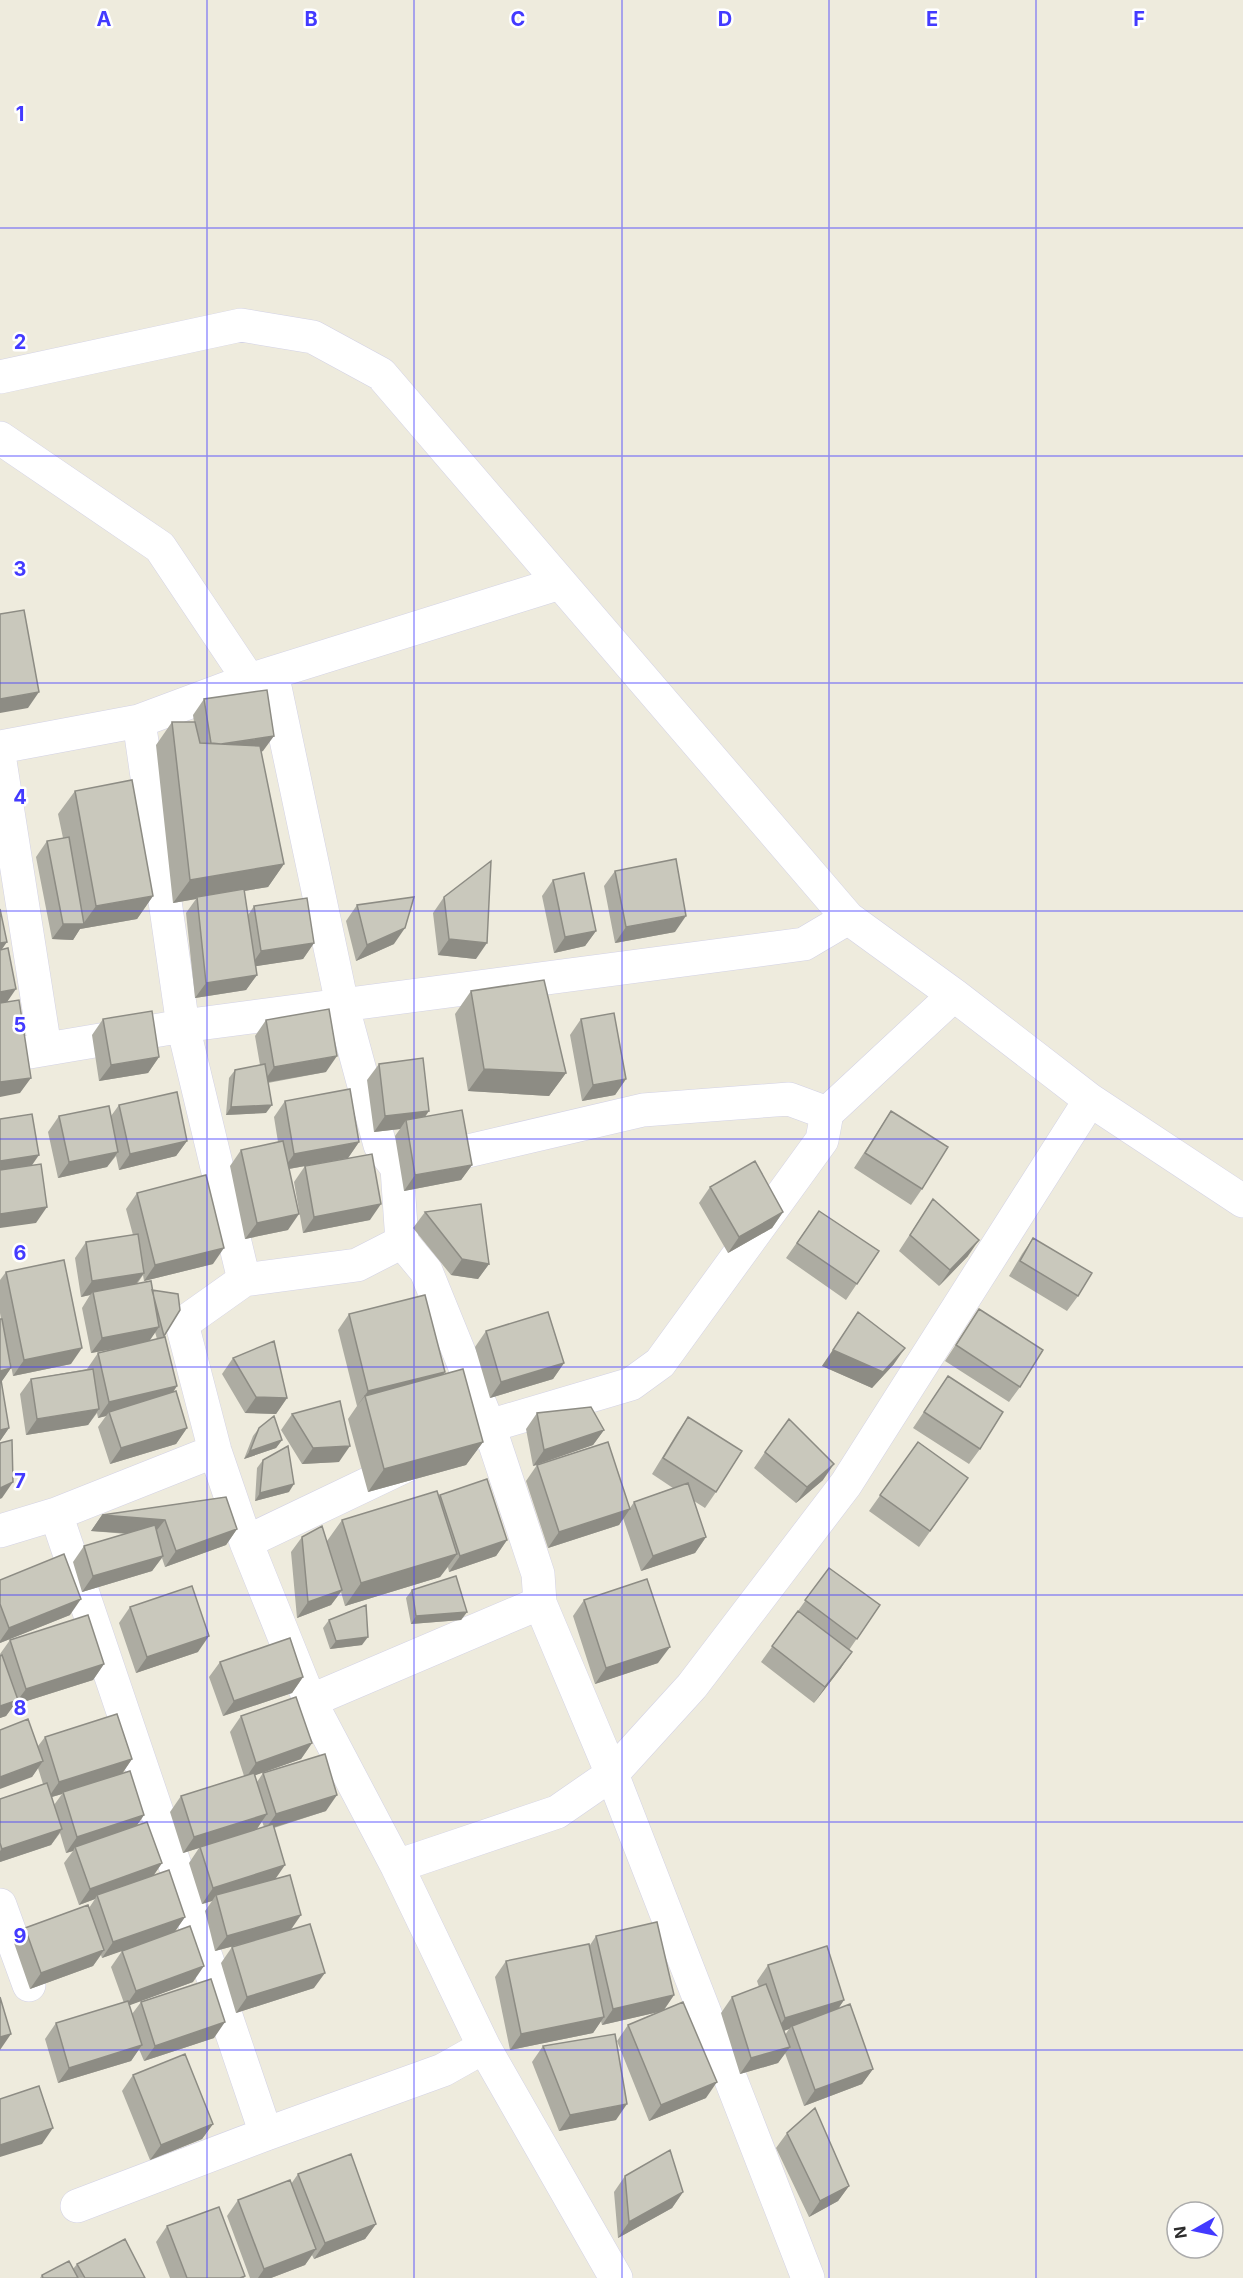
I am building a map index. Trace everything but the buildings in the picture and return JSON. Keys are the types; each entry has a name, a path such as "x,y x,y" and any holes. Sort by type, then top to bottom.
{"street":[{"path":"0,377 241,325 313,337 381,374 848,918 954,995 1090,1100 1243,1201"},
{"path":"0,438 160,547 260,676 342,1004 380,1145 397,1168 402,1242 426,1271 489,1426 538,1574 540,1603 612,1774 808,2278"},
{"path":"0,747 139,722 260,676 560,583"},
{"path":"139,722 183,1026 244,1280"},
{"path":"0,761 45,1048"},
{"path":"0,1058 45,1048 183,1026 804,944 848,918"},
{"path":"246,1542 489,1426 631,1384 660,1363 822,1140 827,1113 954,995"},
{"path":"397,1168 643,1110 789,1099 827,1113"},
{"path":"398,1866 557,1812 612,1774 692,1686 846,1484 1090,1100"},
{"path":"402,1242 357,1265 244,1280 182,1324 215,1451 246,1542 310,1701 398,1866 484,2048 616,2278"},
{"path":"0,1531 56,1514 215,1451"},
{"path":"56,1514 266,2134"},
{"path":"310,1701 540,1603"},
{"path":"0,1905 29,1986"},
{"path":"77,2206 443,2070 484,2048"}]}
